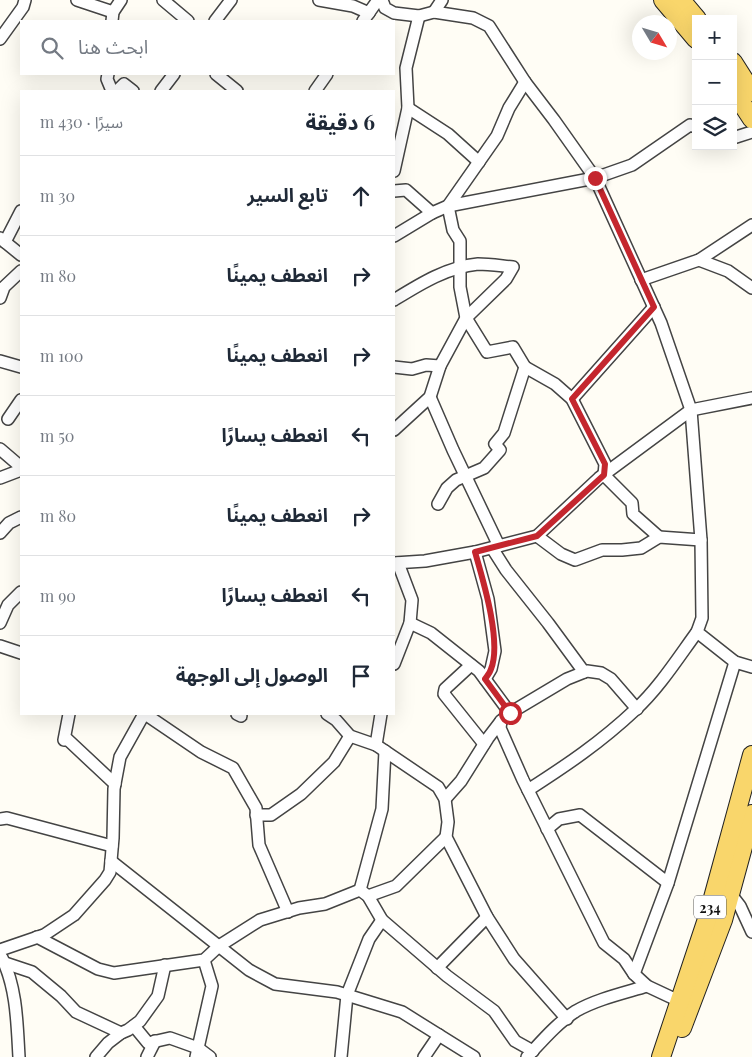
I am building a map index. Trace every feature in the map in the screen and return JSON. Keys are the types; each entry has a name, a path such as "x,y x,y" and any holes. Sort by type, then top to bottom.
{"main road":[{"path":"663,0 692,35"},
{"path":"681,0 694,15"},
{"path":"737,68 752,92"},
{"path":"737,96 752,119"},
{"name":"234","path":"661,1057 708,916 752,755"},
{"name":"234","path":"671,1057 723,920 752,814"}],"street":[{"path":"0,39 25,0"},
{"path":"77,0 112,17 121,0"},
{"path":"163,0 187,20"},
{"path":"216,20 231,0"},
{"path":"319,0 353,6 366,17 380,0 385,8 394,13 419,16 434,12 473,18 490,26 525,82 595,178 661,323 691,410 701,540 702,618 697,632 668,672 637,709 587,752 528,790"},
{"path":"434,12 442,0"},
{"path":"395,167 408,108 406,68 419,16"},
{"path":"108,75 107,79 112,90"},
{"path":"162,90 173,75"},
{"path":"217,75 236,90"},
{"path":"316,90 326,75"},
{"path":"525,82 509,108 497,136 448,206 453,230 460,241 460,287 466,318 487,352 513,347 525,368 555,384 572,399 605,464 604,475"},
{"path":"118,90 124,84 132,90"},
{"path":"408,108 448,134 479,162"},
{"path":"395,235 432,213 448,206 595,178 632,165 690,125 692,126"},
{"path":"737,137 752,132"},
{"path":"395,191 406,190 432,213"},
{"path":"20,213 2,240 20,254"},
{"path":"641,280 699,260 752,224"},
{"path":"699,260 728,271 752,288"},
{"path":"395,299 428,279 461,267 480,264 513,267 506,279 466,318 440,366 430,397 395,429"},
{"path":"0,298 4,287 20,272"},
{"path":"572,399 654,307"},
{"path":"0,361 20,367"},
{"path":"395,368 412,369 426,365 440,366"},
{"path":"438,504 447,488 456,480 484,468 500,450 495,444 504,433 525,368"},
{"path":"430,397 506,570 584,672"},
{"path":"395,661 410,623 412,600 396,563 425,561 475,552 537,536 604,475 691,410 752,398"},
{"path":"8,419 20,401"},
{"path":"0,449 20,468"},
{"path":"0,478 20,469"},
{"path":"604,475 632,503 633,514 658,537"},
{"path":"0,533 9,523 20,518"},
{"path":"537,536 561,554 576,560 602,550 641,548 658,537 701,540"},
{"path":"475,552 488,599 495,651 491,669 485,679"},
{"path":"0,623 8,605 20,593"},
{"path":"410,623 431,633 479,671 506,717"},
{"path":"697,632 736,662 752,667"},
{"path":"0,646 20,653"},
{"path":"634,974 668,883 736,662"},
{"path":"471,665 445,689 444,694 484,744"},
{"path":"445,799 461,781 484,744 506,717 568,679 587,671 601,672 610,679 637,709"},
{"path":"69,715 64,740 67,739 115,784"},
{"path":"2,955 44,935 74,915 110,872 115,784 120,757 143,715"},
{"path":"145,715 200,752 233,768 256,808 259,845 288,912"},
{"path":"328,715 336,720 350,736 380,748 438,787 445,799 448,822 446,837 487,917 514,960 567,1019"},
{"path":"381,715 382,809 364,893 382,920 437,968 494,1011 515,1040 530,1054 553,1030 576,1011 598,1001 646,986"},
{"path":"506,717 500,728 528,790 604,943 624,959 634,974 646,986 679,1001"},
{"path":"256,815 271,815 301,794 334,762 350,736"},
{"path":"547,829 559,820 580,815 668,883"},
{"path":"2,816 112,846"},
{"path":"37,937 98,969 114,973 204,960 219,946 260,920 396,886 446,837"},
{"path":"111,861 249,970 275,984 337,992 402,1012 474,1057"},
{"path":"730,893 740,906 752,932"},
{"path":"437,968 487,917"},
{"path":"343,1056 347,995 369,939 382,920"},
{"path":"2,955 32,972 76,1012 120,1033"},
{"path":"2,955 8,971 15,1003 19,1057"},
{"path":"197,1052 212,986 204,960"},
{"path":"96,1057 120,1033 140,1021 158,996 165,965"},
{"path":"134,1026 148,1043 170,1038 210,1057"},
{"path":"424,1057 439,1035"},
{"path":"147,1057 155,1041"}],"route":[{"path":"510,713 485,679 491,669 495,651 488,599 475,552 537,536 604,475 605,464 572,399 654,307 595,178"}]}
